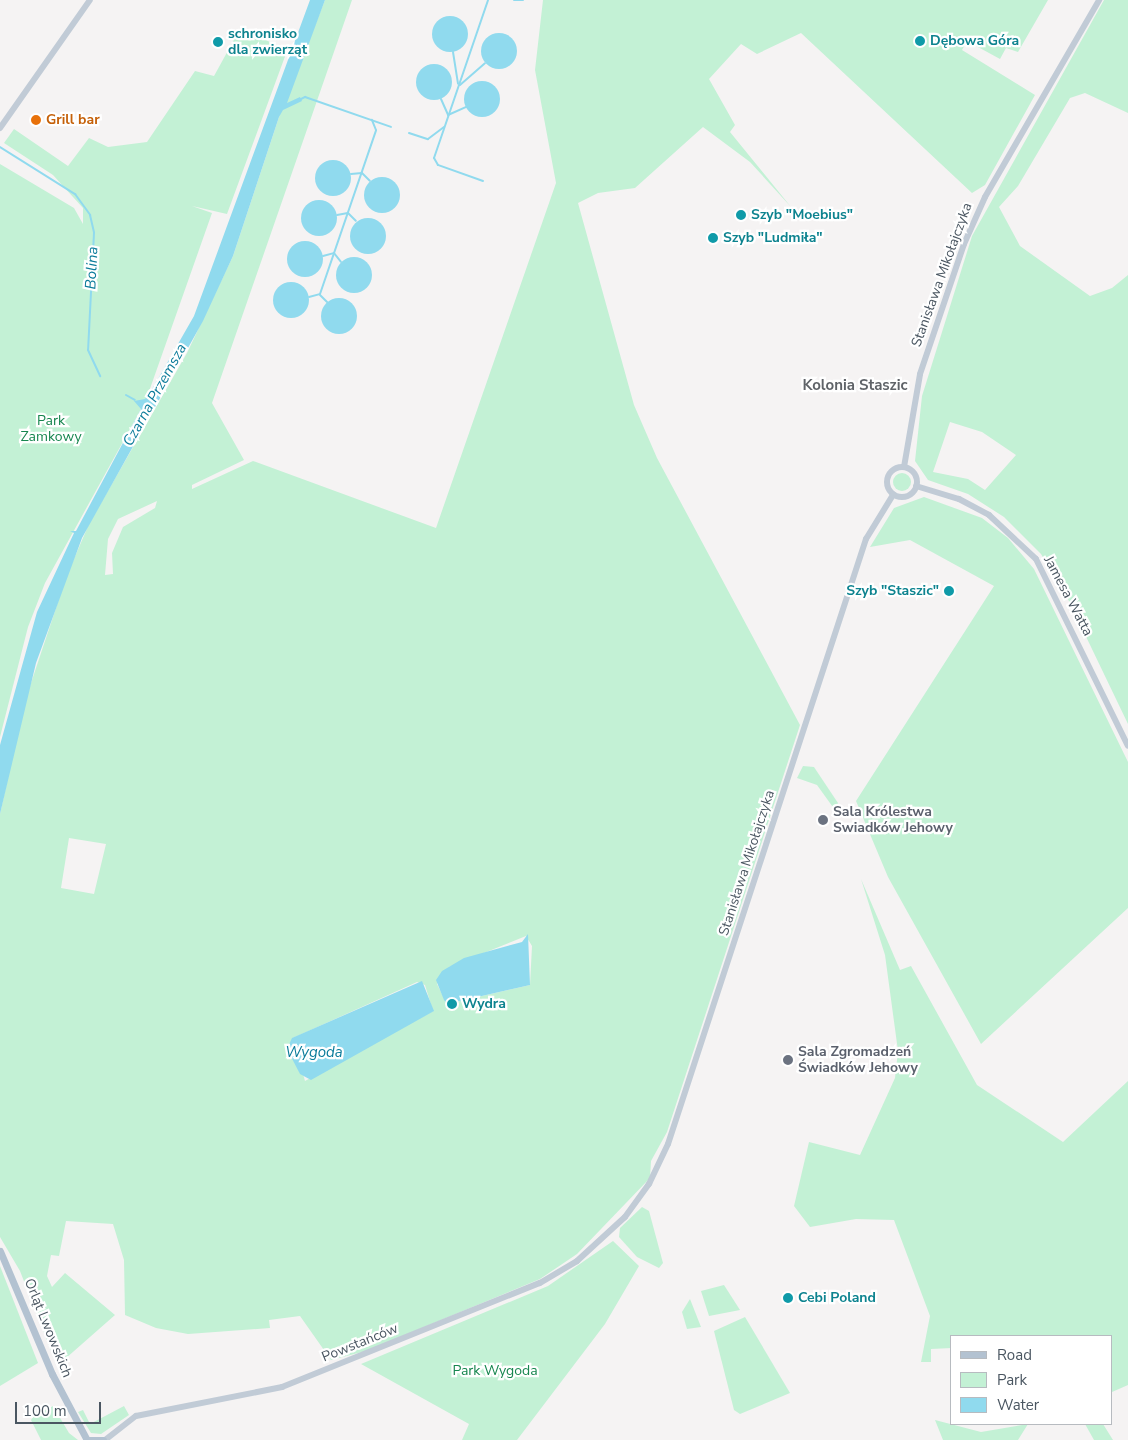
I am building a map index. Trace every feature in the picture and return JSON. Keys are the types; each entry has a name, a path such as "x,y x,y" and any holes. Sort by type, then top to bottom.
{"main road":[{"name":"Orląt Lwowskich","path":"0,1251 49,1368 86,1440"},
{"path":"86,1440 104,1440"}],"street":[{"path":"0,128 90,0"},
{"name":"Stanisława Mikołajczyka","path":"904,467 920,374 967,236 985,197 1099,0"},
{"path":"904,467 916,476 916,486 910,495 893,495 887,478 894,470 904,467"},
{"name":"Jamesa Watta","path":"916,486 959,499 989,515 1036,560 1128,746"},
{"name":"Stanisława Mikołajczyka","path":"611,1232 642,1196 664,1154 866,539 893,495"},
{"name":"Powstańców","path":"104,1440 121,1423 136,1416 282,1387 540,1283 611,1232"}],"green space":[{"path":"325,0 352,0 212,403 244,460 192,485 192,489 253,461 436,528 556,183 535,70 543,0 1048,0 1018,52 1006,48 1000,59 967,41 962,50 1035,95 985,185 972,193 801,33 757,54 741,44 709,79 735,125 730,132 791,207 750,162 703,127 635,188 598,193 578,203 634,405 657,458 800,725 667,1132 651,1161 650,1178 577,1254 540,1279 366,1351 331,1360 300,1316 269,1320 270,1328 188,1334 156,1328 125,1315 124,1260 113,1224 66,1221 59,1256 51,1255 47,1276 52,1287 65,1273 115,1315 57,1366 20,1271 0,1237 0,814 25,701 67,575 89,524 187,353 233,256 279,117","holes":["157,501 155,508 123,527 112,553 113,574 105,575 108,539 118,519","69,838 106,844 94,894 61,888","526,936 532,946 530,985 447,1004 437,984 449,967","417,982 425,985 433,1011 305,1081 293,1038"]},
{"path":"1104,0 1128,0 1128,113 1085,93 1070,98 1018,186 999,207 1020,246 1090,296 1112,288 1128,275 1128,724 1067,597 1041,554 1004,517 968,494 928,480 915,461 922,396 972,236","holes":["950,422 982,432 1016,455 985,490 968,479 933,472"]},
{"name":"Park Zamkowy","path":"241,27 287,51 227,214 192,206 212,213 146,400 45,583 28,627 0,737 0,164 74,208 83,224 83,208 53,175 4,143 14,129 68,166 89,138 108,147 147,142 195,71 214,76"},
{"path":"898,473 906,473 911,478 909,489 898,491 893,486 893,478"},
{"path":"924,497 982,518 1008,538 1034,569 1128,762 1128,908 981,1044 888,877 856,801 994,586 910,540 870,547 894,508"},
{"path":"803,766 814,767 838,803 840,817 817,785 797,778"},
{"path":"861,879 900,970 911,966 977,1085 1063,1142 1128,1081 1128,1385 1113,1392 1113,1335 950,1335 950,1348 931,1349 931,1362 921,1362 930,1316 894,1220 856,1219 810,1227 794,1206 809,1142 860,1155 895,1078 898,1051 885,955"},
{"path":"642,1207 649,1211 663,1263 659,1268 637,1257 619,1237 620,1228"},
{"name":"Park Wygoda","path":"613,1241 639,1266 605,1324 517,1440 462,1440 469,1424 361,1364 548,1286"},
{"path":"0,1266 38,1363 0,1386"},
{"path":"724,1285 740,1310 709,1316 701,1291"},
{"path":"690,1299 701,1327 687,1329 682,1312"},
{"path":"745,1317 790,1393 740,1414 734,1410 714,1331"},
{"path":"41,1406 44,1411 53,1406 69,1433 78,1440 41,1440 31,1420"},
{"path":"124,1406 129,1415 101,1434 91,1433 78,1412 83,1410 90,1424"},
{"path":"935,1420 981,1432 1027,1425 1018,1440 943,1440"},
{"path":"1086,1425 1104,1425 1113,1440 1094,1440"}],"water":[{"name":"Czarna Przemsza","path":"310,0 325,0 287,103 300,97 302,101 283,110 279,117 233,256 203,321 82,538 36,663 0,814 0,745 37,612 74,533 70,531 76,531 141,409 134,401 145,399 151,391 194,316"},
{"path":"450,16 457,17 463,21 467,27 467,41 463,47 457,51 450,52 443,51 437,47 433,41 432,34 433,27 437,21 443,17"},
{"path":"499,33 506,34 512,38 516,44 516,58 512,64 506,68 499,69 492,68 486,64 482,58 481,51 482,44 486,38 492,34"},
{"path":"434,64 441,65 447,69 451,75 451,89 447,95 441,99 434,100 427,99 421,95 417,89 416,82 417,75 421,69 427,65"},
{"path":"482,81 489,82 495,86 499,92 499,106 495,112 489,116 482,117 475,116 469,112 465,106 464,99 465,92 469,86 475,82"},
{"path":"333,160 340,161 346,165 350,171 350,185 346,191 340,195 333,196 326,195 320,191 316,185 315,178 316,171 320,165 326,161"},
{"path":"382,177 389,178 395,182 399,188 399,202 395,208 389,212 382,213 375,212 369,208 365,202 364,195 365,188 369,182 375,178"},
{"path":"319,200 326,201 332,205 336,211 336,225 332,231 326,235 319,236 312,235 306,231 302,225 301,218 302,211 306,205 312,201"},
{"path":"368,218 375,219 381,223 385,229 385,243 381,249 375,253 368,254 361,253 355,249 351,243 350,236 351,229 355,223 361,219"},
{"path":"305,241 312,242 318,246 322,252 322,266 318,272 312,276 305,277 298,276 292,272 288,266 287,259 288,252 292,246 298,242"},
{"path":"354,257 361,258 367,262 371,268 371,282 367,288 361,292 354,293 347,292 341,288 337,282 336,275 337,268 341,262 347,258"},
{"path":"291,282 298,283 304,287 308,293 308,307 304,313 298,317 291,318 284,317 278,313 274,307 273,300 274,293 278,287 284,283"},
{"path":"339,298 346,299 352,303 356,309 356,323 352,329 346,333 339,334 332,333 326,329 322,323 321,316 322,309 326,303 332,299"},
{"path":"528,934 530,985 447,1004 436,980 442,971 464,958 522,942"},
{"name":"Wygoda","path":"422,981 434,1011 311,1080 300,1074 287,1049 292,1038"}],"waterway":[{"path":"483,181 438,165 434,158 488,0"},
{"path":"514,0 523,0"},
{"path":"453,52 458,84"},
{"path":"460,85 485,63"},
{"path":"299,100 305,97 391,127"},
{"path":"441,99 448,115 466,107"},
{"path":"320,294 376,130 372,120"},
{"path":"409,133 428,139 444,127"},
{"name":"Bolina","path":"0,147 75,194 90,215 94,233 88,350 100,376"},
{"path":"351,174 362,173 370,181"},
{"path":"337,215 348,213 356,221"},
{"path":"323,256 334,253 341,262"},
{"path":"309,297 320,294"},
{"path":"320,295 327,302"},
{"name":"Bolina","path":"126,395 135,400"}],"place":[{"name":"Dębowa Góra","path":"920,41"},
{"name":"schronisko dla zwierząt","path":"218,42"},
{"name":"Grill bar","path":"36,120"},
{"name":"Szyb \"Moebius\"","path":"741,215"},
{"name":"Szyb \"Ludmiła\"","path":"713,238"},
{"name":"Szyb \"Staszic\"","path":"949,591"},
{"name":"Sala Królestwa Swiadków Jehowy","path":"823,820"},
{"name":"Wydra","path":"452,1004"},
{"name":"Sala Zgromadzeń Świadków Jehowy","path":"788,1060"},
{"name":"Cebi Poland","path":"788,1298"}],"district":[{"name":"Kolonia Staszic","path":"855,386"}]}
